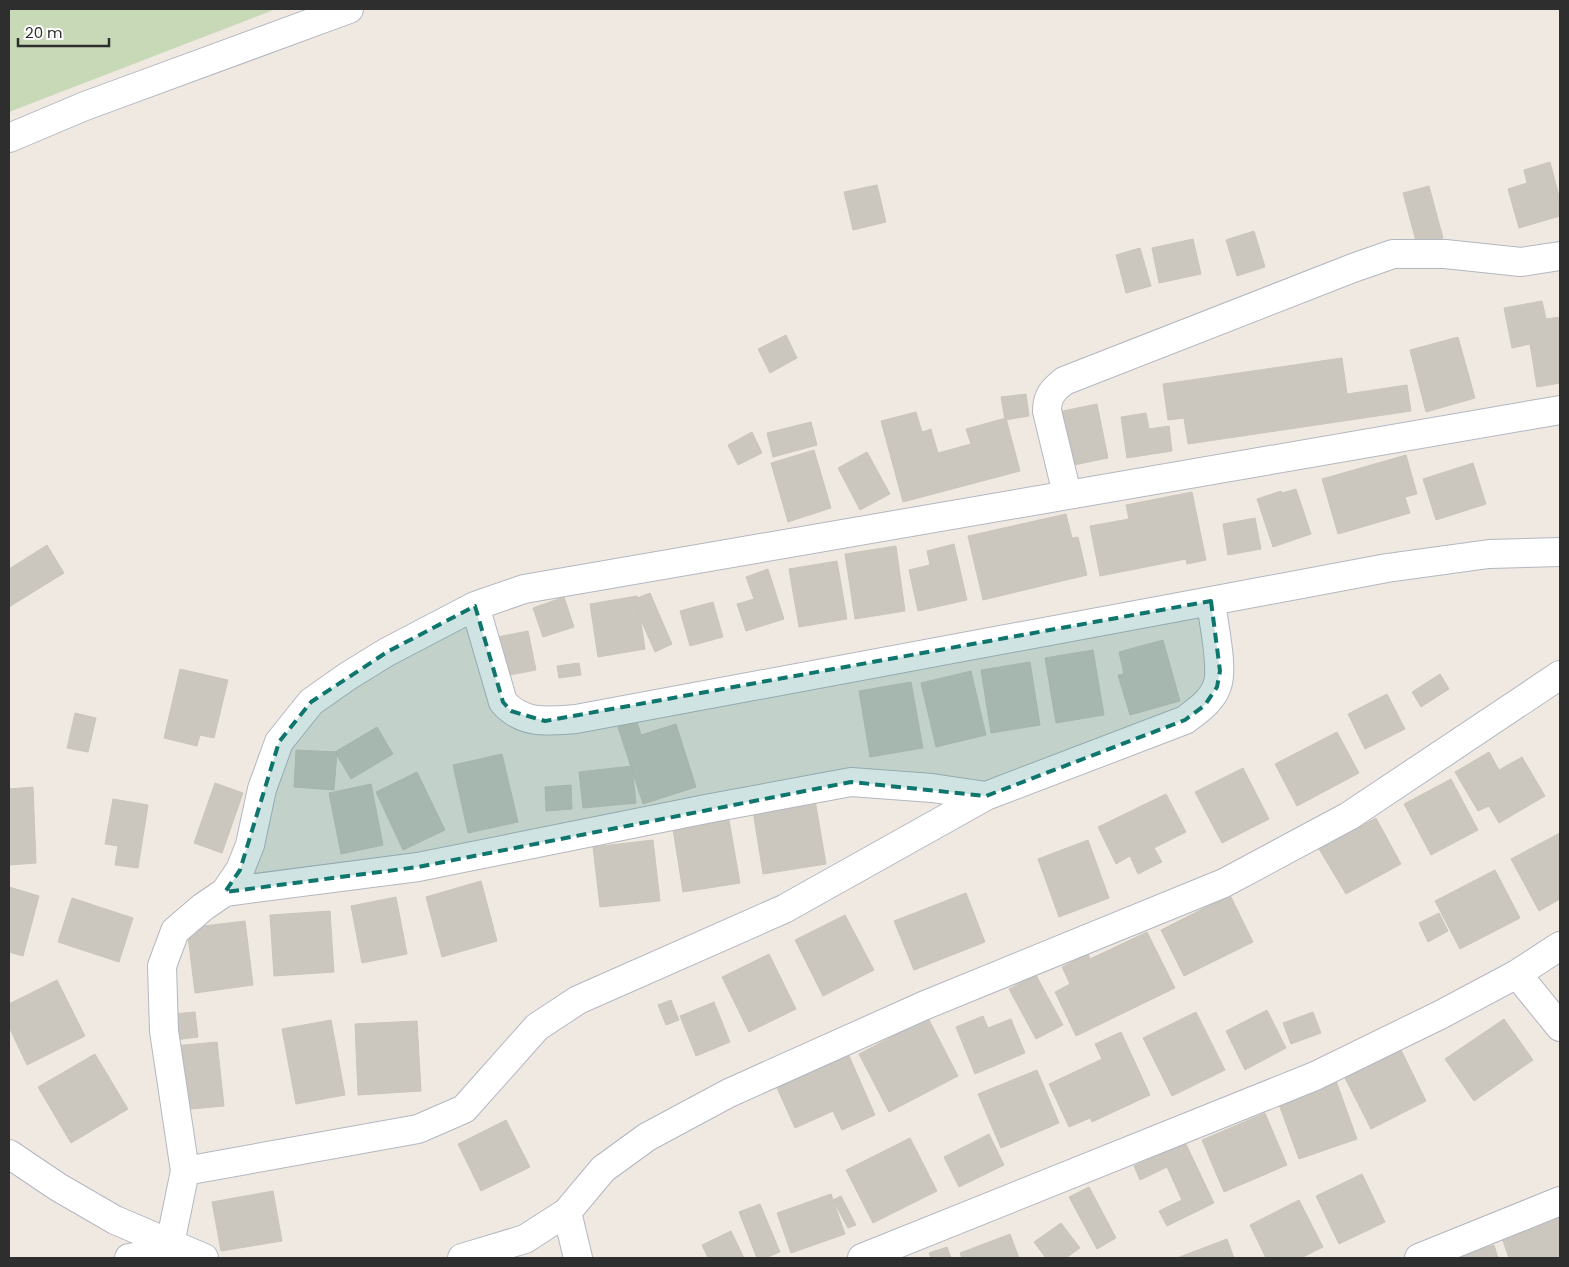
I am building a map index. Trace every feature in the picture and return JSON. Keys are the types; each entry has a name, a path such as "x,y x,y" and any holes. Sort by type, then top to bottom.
{"street":[{"path":"9,138 85,106 349,9"},
{"path":"1067,494 1047,411 1047,401 1054,389 1064,381 1393,254 1445,254 1521,262 1560,256"},
{"path":"129,1258 158,1253 170,1244 185,1170 164,1032 162,966 176,931 203,907 225,892 240,870 250,844 262,789 279,742 311,702 387,652 475,606 524,588 1560,410"},
{"path":"475,606 503,702 511,711 530,719 545,721 585,717 1378,570 1489,554 1560,552"},
{"path":"185,1170 418,1129 464,1109 537,1027 578,1000 784,909 986,796 1185,720 1205,705 1217,687 1220,671 1211,601"},
{"path":"462,1258 525,1239 567,1212 603,1169 648,1137 729,1093 896,1018 1224,884 1349,816 1560,675"},
{"path":"225,892 418,867 851,782 932,788 986,796"},
{"path":"862,1258 1315,1076 1440,1015 1517,974 1560,946"},
{"path":"1517,974 1560,1027"},
{"path":"9,1154 58,1187 115,1220 204,1258"},
{"path":"1419,1258 1560,1201"},
{"path":"567,1212 578,1258"}],"highlighted area":[{"path":"1211,601 1220,671 1217,687 1205,705 1185,720 986,796 851,782 418,867 225,892 240,870 279,742 311,702 387,652 475,606 503,702 511,711 545,721"}],"green space":[{"path":"9,9 276,9 9,112"}],"building":[{"path":"1550,162 1560,200 1560,216 1519,228 1508,189 1527,183 1524,170"},
{"path":"877,185 886,222 853,230 844,192"},
{"path":"1429,186 1443,238 1417,245 1403,193"},
{"path":"1254,231 1265,267 1237,276 1226,240"},
{"path":"1193,239 1201,274 1159,283 1152,248"},
{"path":"1140,248 1151,286 1126,293 1116,255"},
{"path":"1542,301 1546,319 1560,317 1560,383 1537,387 1530,344 1512,348 1504,308"},
{"path":"786,335 797,358 770,373 758,349"},
{"path":"1458,337 1475,398 1426,412 1410,350"},
{"path":"1342,358 1347,394 1407,385 1411,411 1188,444 1184,418 1168,420 1163,384"},
{"path":"1026,394 1029,416 1005,420 1001,397"},
{"path":"1097,404 1108,458 1064,467 1053,413"},
{"path":"916,412 922,432 931,429 938,453 971,444 966,429 1006,418 1020,471 903,502 881,421"},
{"path":"1146,413 1149,429 1169,426 1172,451 1127,458 1121,417"},
{"path":"811,422 817,445 773,457 767,433"},
{"path":"752,432 762,453 738,465 728,445"},
{"path":"814,450 831,508 788,522 771,463"},
{"path":"867,452 890,494 860,510 838,468"},
{"path":"1406,455 1417,494 1405,497 1410,513 1338,534 1322,479"},
{"path":"1473,463 1486,504 1436,520 1423,479"},
{"path":"1296,489 1311,534 1273,547 1257,499 1281,491 1282,493"},
{"path":"1192,492 1206,560 1187,564 1186,559 1100,576 1090,526 1129,519 1126,505"},
{"path":"1066,514 1072,538 1078,537 1087,575 983,600 968,536"},
{"path":"1255,518 1261,549 1228,555 1223,524"},
{"path":"954,544 967,600 918,611 909,570 930,565 927,551"},
{"path":"47,545 64,573 9,607 9,569"},
{"path":"896,546 905,611 855,619 845,554"},
{"path":"837,561 847,619 799,627 789,569"},
{"path":"768,569 784,619 746,631 737,604 754,599 746,577"},
{"path":"650,593 672,644 655,652 632,600"},
{"path":"637,596 645,649 598,657 590,604"},
{"path":"564,597 574,627 543,637 533,608"},
{"path":"713,602 723,637 690,646 680,611"},
{"path":"528,631 536,670 489,679 482,640"},
{"path":"1163,640 1180,701 1130,715 1118,675 1124,674 1119,652"},
{"path":"1093,650 1104,715 1056,723 1045,658"},
{"path":"1030,662 1040,725 991,733 981,670"},
{"path":"579,663 581,675 559,678 557,666"},
{"path":"180,669 228,680 214,738 200,735 197,746 164,738"},
{"path":"971,671 986,735 936,747 921,683"},
{"path":"1440,674 1449,689 1421,707 1412,692"},
{"path":"911,682 923,748 870,757 859,691"},
{"path":"1387,694 1405,729 1365,749 1348,714"},
{"path":"75,713 96,718 88,752 67,748"},
{"path":"636,718 641,735 676,724 696,787 643,804 617,724"},
{"path":"377,727 393,754 351,779 335,752"},
{"path":"1337,732 1359,773 1297,806 1275,764"},
{"path":"296,750 337,752 334,790 294,787"},
{"path":"1489,752 1499,770 1522,757 1545,796 1499,823 1489,806 1478,811 1455,772"},
{"path":"502,754 518,822 468,833 453,765"},
{"path":"632,766 636,803 583,808 579,772"},
{"path":"1243,768 1269,819 1222,843 1195,792"},
{"path":"417,772 445,830 403,850 376,792"},
{"path":"1451,779 1478,830 1431,855 1404,804"},
{"path":"215,783 243,793 222,853 194,843"},
{"path":"371,784 383,845 341,854 329,793"},
{"path":"571,785 572,809 546,811 545,787"},
{"path":"33,787 36,863 9,865 9,789"},
{"path":"1166,794 1186,832 1154,848 1162,862 1138,874 1130,856 1116,864 1098,827"},
{"path":"113,799 148,805 138,868 115,865 118,846 105,844"},
{"path":"815,800 826,864 763,874 753,811"},
{"path":"1376,818 1401,864 1346,894 1319,849"},
{"path":"729,820 740,883 683,892 673,829"},
{"path":"1560,833 1560,899 1539,911 1511,859"},
{"path":"653,840 660,901 600,907 593,847"},
{"path":"1088,840 1109,898 1059,917 1038,859"},
{"path":"1495,870 1520,918 1460,949 1435,901"},
{"path":"481,881 497,941 442,957 426,897"},
{"path":"9,887 39,896 23,956 9,952"},
{"path":"966,893 985,942 914,970 894,921"},
{"path":"1230,895 1253,942 1184,976 1161,930"},
{"path":"396,897 407,954 362,963 351,906"},
{"path":"72,898 133,918 119,962 58,942"},
{"path":"330,911 334,972 274,976 270,915"},
{"path":"1439,913 1448,931 1428,942 1419,923"},
{"path":"845,915 874,970 823,996 795,940"},
{"path":"245,921 253,985 195,993 187,928"},
{"path":"1147,932 1175,988 1076,1036 1055,992 1070,984 1062,967 1088,954 1090,959"},
{"path":"769,954 796,1009 749,1032 722,977"},
{"path":"1036,975 1063,1025 1036,1039 1009,989"},
{"path":"57,980 85,1036 27,1065 9,1027 9,1004"},
{"path":"671,1000 679,1020 666,1025 658,1005"},
{"path":"714,1002 730,1042 696,1056 680,1016"},
{"path":"1267,1010 1286,1048 1245,1070 1226,1031"},
{"path":"195,1012 198,1037 167,1041 163,1015"},
{"path":"1196,1012 1225,1070 1172,1096 1143,1038"},
{"path":"1313,1012 1321,1033 1291,1044 1283,1023"},
{"path":"983,1016 988,1028 1011,1019 1025,1053 975,1074 956,1027"},
{"path":"928,1018 958,1076 889,1112 859,1054"},
{"path":"1504,1019 1533,1060 1474,1101 1445,1059"},
{"path":"331,1020 345,1095 296,1104 282,1029"},
{"path":"417,1021 421,1091 358,1095 355,1024"},
{"path":"1121,1032 1150,1095 1092,1122 1090,1118 1069,1127 1049,1084 1102,1059 1095,1044"},
{"path":"217,1042 224,1106 180,1110 174,1046"},
{"path":"846,1049 875,1115 842,1130 833,1111 795,1128 774,1081"},
{"path":"1401,1050 1426,1101 1371,1129 1345,1078"},
{"path":"95,1054 128,1109 71,1143 38,1087"},
{"path":"1037,1070 1059,1123 1001,1148 978,1094"},
{"path":"1335,1078 1357,1139 1299,1159 1277,1099"},
{"path":"1265,1113 1287,1165 1224,1192 1202,1140"},
{"path":"506,1120 530,1167 481,1191 458,1144"},
{"path":"989,1134 1004,1165 959,1187 944,1157"},
{"path":"910,1138 937,1191 873,1223 846,1170"},
{"path":"1185,1142 1214,1203 1167,1226 1159,1211 1182,1200 1167,1167 1140,1180 1134,1166"},
{"path":"1362,1174 1385,1222 1339,1244 1316,1196"},
{"path":"1089,1187 1116,1238 1097,1249 1069,1197"},
{"path":"273,1191 282,1241 221,1251 212,1202"},
{"path":"831,1194 845,1234 791,1253 777,1213"},
{"path":"841,1196 856,1225 848,1228 833,1200"},
{"path":"1299,1200 1323,1247 1301,1258 1266,1258 1250,1225"},
{"path":"760,1204 780,1252 765,1258 757,1258 739,1212"},
{"path":"1560,1211 1560,1258 1509,1258 1502,1238 1555,1218 1554,1214"},
{"path":"1061,1223 1080,1248 1066,1258 1046,1258 1034,1242"},
{"path":"731,1231 744,1258 708,1258 702,1245"},
{"path":"1010,1234 1019,1258 962,1258 960,1253"},
{"path":"1227,1239 1234,1258 1177,1258"},
{"path":"1494,1245 1498,1258 1454,1258"},
{"path":"947,1247 951,1258 931,1258 929,1253"}]}
